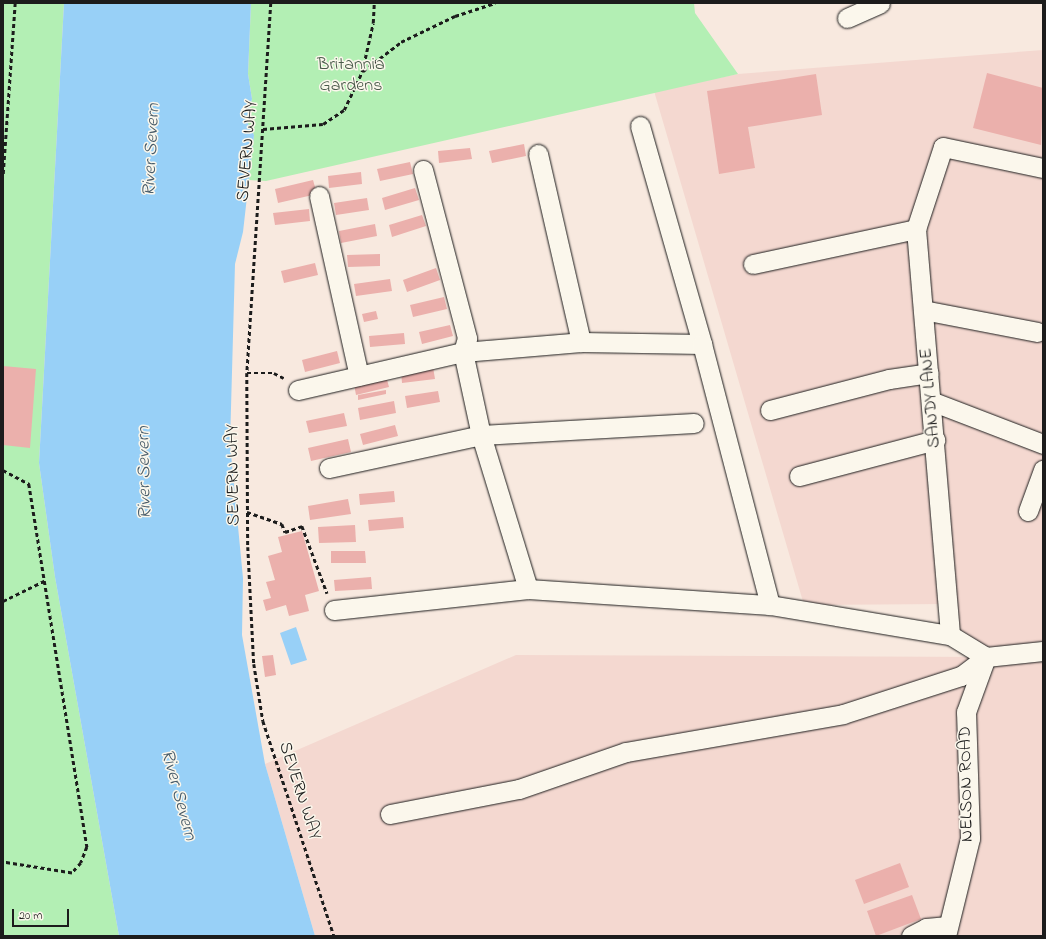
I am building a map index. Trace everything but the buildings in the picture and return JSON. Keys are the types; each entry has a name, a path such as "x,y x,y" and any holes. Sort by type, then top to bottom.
{"street":[{"path":"847,18 880,3"},
{"path":"640,126 702,344 770,605"},
{"path":"753,264 916,229 943,147 1043,168"},
{"path":"538,154 581,342"},
{"path":"423,170 467,338 463,352 481,434 528,589"},
{"path":"319,196 359,376"},
{"name":"SANDY LANE","path":"916,229 932,400 950,635"},
{"path":"923,310 1038,332"},
{"path":"298,390 463,352 581,342 702,344"},
{"path":"770,410 889,379 929,373"},
{"path":"932,400 1043,444"},
{"path":"329,468 481,434 694,423"},
{"path":"799,476 935,440"},
{"path":"1028,511 1043,470"},
{"path":"334,610 528,589 770,605 950,635 986,657"},
{"path":"390,814 519,788 626,752 843,714 960,676 986,657 1043,651"},
{"name":"NELSON ROAD","path":"947,931 970,838 966,712 986,657"},
{"path":"911,936 926,928 947,931"}],"path":[{"path":"3,174 15,3"},
{"name":"SEVERN WAY","path":"271,3 247,373 247,512 254,664 263,721 334,936"},
{"path":"264,129 304,127 334,118 344,110 362,72 374,23 374,3"},
{"path":"362,72 401,42 455,16 495,3"},
{"path":"247,373 274,373 298,390"},
{"path":"3,470 30,484 87,847 81,863 72,873 3,862"},
{"path":"247,512 282,524 285,532 302,526 334,610"},
{"path":"3,602 46,580"}],"shaded area":[{"path":"1043,50 1043,936 315,936 265,764 516,655 985,657 950,635 949,604 804,605 654,91 738,74"}],"green space":[{"path":"3,3 64,3 39,463 55,577 119,936 3,936"},
{"name":"Britannia Gardens","path":"251,3 694,3 695,13 738,74 266,181 249,180 254,135 246,120 252,99 248,74"}],"water":[{"name":"River Severn","path":"64,3 251,3 248,74 252,99 246,120 254,135 243,232 235,264 230,444 243,578 242,635 265,764 315,936 119,936 55,577 39,463"},
{"path":"296,627 307,660 291,665 280,633"}]}
